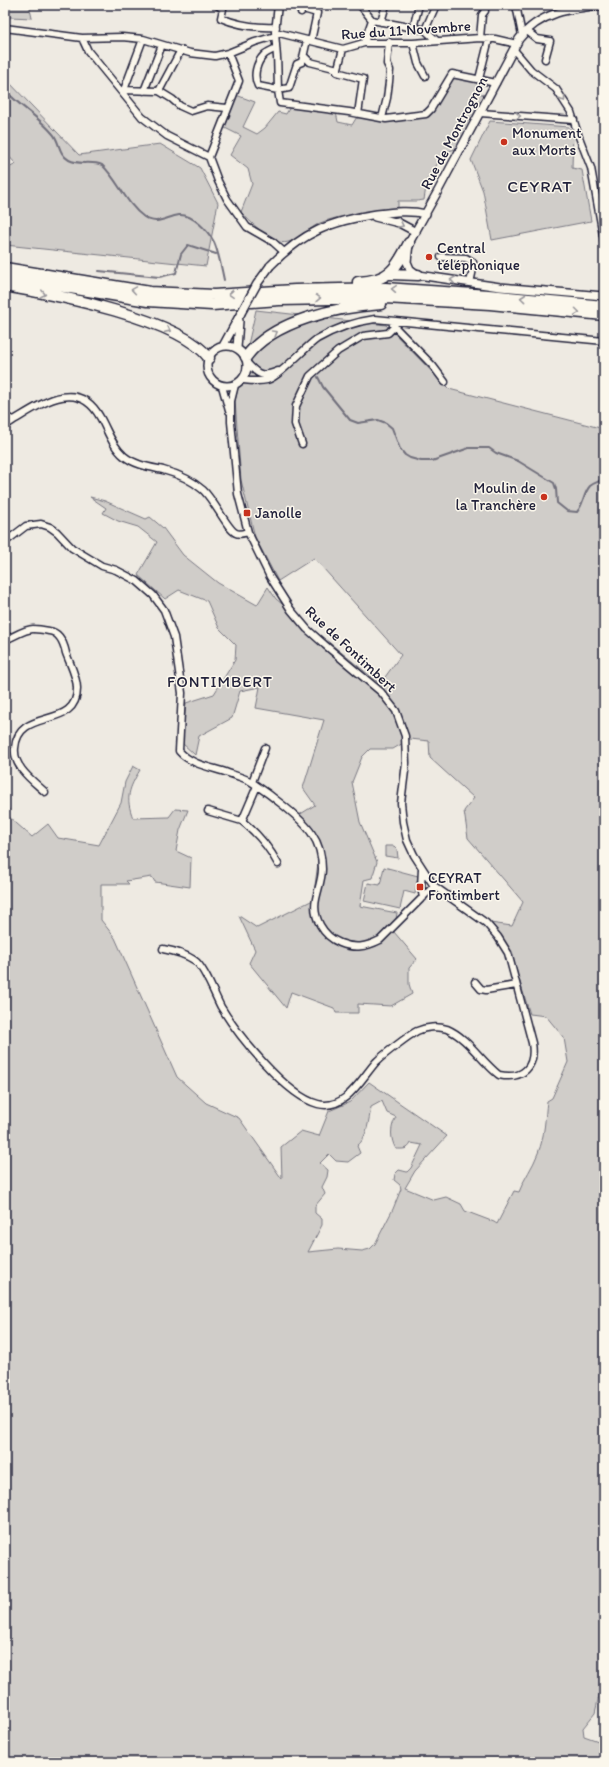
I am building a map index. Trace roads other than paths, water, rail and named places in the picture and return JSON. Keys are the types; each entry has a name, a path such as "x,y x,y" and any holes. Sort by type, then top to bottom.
{"highway":[{"path":"295,290 317,284 370,282 380,279 390,274 400,260 409,243"},
{"path":"5,268 150,292 214,295 295,290 384,288 488,295 604,298"},
{"path":"390,274 418,275"},
{"path":"5,277 148,301 176,303 212,305 335,298 413,299 554,309 604,315"},
{"path":"5,286 115,310 152,322 203,349 209,358"},
{"path":"247,361 254,346 279,330 306,319 338,309 389,304 413,299"}],"street":[{"path":"217,5 223,9 221,18 253,28 275,32"},
{"path":"278,5 275,32 280,103 382,118 426,114 452,74 496,83"},
{"path":"360,5 372,20 425,30 437,41"},
{"path":"381,22 386,5"},
{"path":"412,28 419,5"},
{"path":"425,30 436,5"},
{"path":"480,38 482,15 485,11 484,5"},
{"name":"Rue de Montrognon","path":"409,243 524,33 539,21 570,7 602,5"},
{"path":"518,6 524,33 537,39 550,41 545,59"},
{"path":"276,48 264,55 256,69 255,78 258,86 278,90 289,88 297,64 302,62 317,13 303,9 301,12"},
{"path":"364,43 372,20"},
{"path":"5,28 82,38 122,37 143,39 190,53 215,56 228,53 275,32"},
{"name":"Rue du 11 Novembre","path":"275,32 343,49 364,43 413,43 480,38 495,39 515,47"},
{"path":"82,38 88,51 122,90 142,117 167,136 209,156"},
{"path":"122,90 143,39"},
{"path":"479,79 489,39"},
{"path":"382,118 387,98 390,70 387,64 389,42"},
{"path":"413,43 418,63 425,76"},
{"path":"144,91 162,45"},
{"path":"515,47 535,72 556,89 571,112 592,168 604,241"},
{"path":"343,49 337,72 363,79 358,114"},
{"path":"159,91 181,50"},
{"path":"228,53 238,81 209,156 218,181 227,199 247,227 273,242 284,252"},
{"path":"304,56 310,62 338,69"},
{"path":"122,90 159,91 180,106 191,111 208,106 227,108"},
{"path":"480,113 574,120"},
{"path":"223,346 257,284 270,266 284,252 325,226 358,217 392,212 417,211 426,214"},
{"path":"358,217 379,217 399,223 416,232"},
{"path":"409,243 407,262 410,268 418,275 470,283 604,298"},
{"path":"441,257 466,258 473,262 470,283"},
{"path":"237,348 241,313"},
{"path":"242,380 259,382 269,380 315,340 334,330 359,321 375,319 604,341"},
{"path":"389,320 394,327 433,366 445,382"},
{"path":"302,444 295,424 296,406 310,376 338,351 363,336 388,333 394,327"},
{"path":"247,361 247,370 242,380 235,385 222,386 217,383 210,375 208,370 209,358 217,348 223,346 237,348 247,361 256,373 268,375 282,370"},
{"name":"Rue de Fontimbert","path":"163,949 180,953 196,960 221,1006 260,1060 295,1092 308,1100 319,1104 332,1104 351,1094 377,1062 417,1031 428,1028 446,1029 456,1034 499,1075 518,1075 526,1070 531,1063 534,1054 508,953 498,937 486,923 434,886 422,869 407,840 401,803 406,763 406,750 403,725 396,711 381,692 307,629 291,610 270,578 248,532 238,494 231,422 231,401 235,385"},
{"name":"Rue de Fontimbert","path":"222,386 231,422"},
{"path":"5,426 56,397 65,395 82,400 89,404 99,415 111,439 122,455 132,462 144,467 179,475 192,482 204,491 232,530 241,534 248,532"},
{"path":"5,417 14,420"},
{"path":"5,542 26,526 41,524 50,527 57,532 72,548 88,559 102,566 116,570 145,587 164,610 174,637 182,693 178,751 191,761 228,773 255,784 305,824 313,836 321,858 322,870 315,900 315,910 321,928 336,941 347,946 360,947 380,940 434,886"},
{"path":"5,640 32,629 52,631 62,641 77,688 75,698 66,712 59,716 35,721 24,727 15,747 16,758 23,771 45,792"},
{"path":"242,821 255,784 265,748"},
{"path":"208,811 242,821 263,841 273,854 278,864"},
{"path":"422,869 423,898"},
{"path":"475,982 481,989 486,990 516,984"}],"waterway":[{"path":"5,90 42,122 53,134 65,157 77,163 94,163 102,165 108,171 132,206 144,217 149,220 157,221 184,215 200,224 214,242 224,280"},
{"path":"99,271 159,277 176,273 181,254 188,245 216,254"},
{"path":"318,377 323,387 350,420 358,423 378,420 386,423 392,428 400,449 410,458 421,461 432,461 469,448 489,448 496,453 518,461 554,483 557,503 567,511 577,512 590,486 604,478"}],"place":[{"name":"Monument aux Morts","path":"504,142"},
{"name":"Central téléphonique","path":"429,257"},
{"name":"Moulin de la Tranchère","path":"544,497"},
{"name":"Janolle","path":"247,513"},
{"name":"CEYRAT Fontimbert","path":"420,887"}],"district":[{"name":"CEYRAT","path":"540,186"},
{"name":"FONTIMBERT","path":"220,681"}]}
